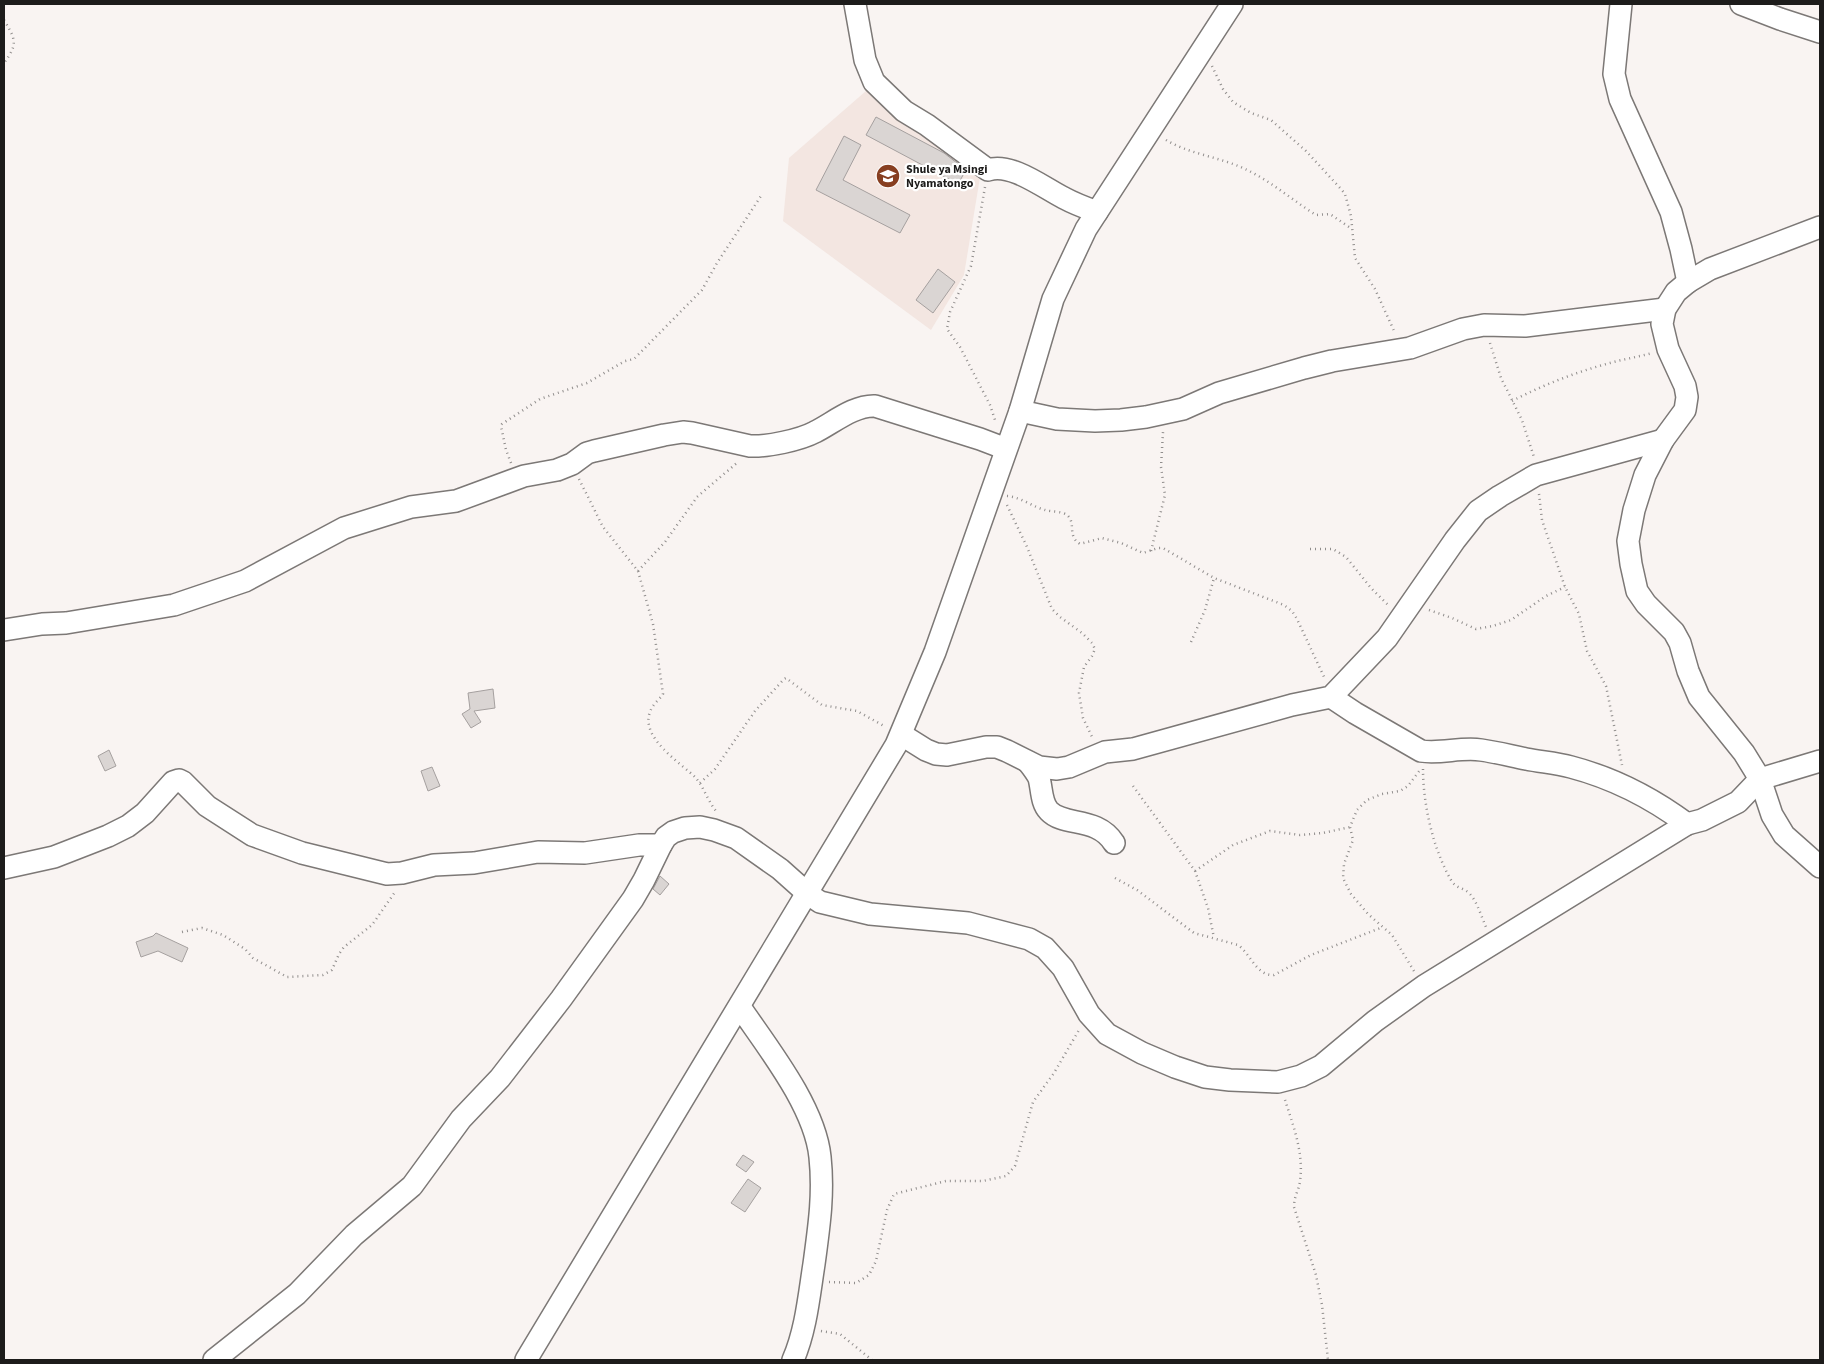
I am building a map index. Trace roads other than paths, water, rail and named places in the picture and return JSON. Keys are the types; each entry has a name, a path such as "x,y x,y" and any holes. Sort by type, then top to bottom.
{"street":[{"path":"855,4 865,60 874,82 904,111 927,125 988,170 997,167 1013,172 1032,180 1065,199 1097,212"},
{"path":"526,1360 808,894 902,734 935,652 1004,446 1020,411 1053,299 1086,229 1150,128 1204,48 1227,4"},
{"path":"1621,4 1614,74 1620,99 1672,212 1682,249 1688,282"},
{"path":"1741,4 1820,32"},
{"path":"1820,227 1710,269 1688,282 1676,292 1665,309 1662,324 1668,349 1687,397 1685,410 1663,440 1645,475 1634,510 1628,541 1637,591 1646,604 1674,632 1680,643 1688,671 1699,697 1744,753 1760,779 1772,815 1784,835 1820,867"},
{"path":"1020,411 1057,419 1121,420 1191,406 1219,392 1332,361 1418,346 1463,329 1484,325 1525,326 1665,309"},
{"path":"4,630 42,624 74,622 174,605 245,580 344,528 411,506 456,501 516,478 557,470 572,464 587,453 674,433 692,433 755,446 806,436 866,406 887,409 1004,446"},
{"path":"902,734 926,750 936,754 953,754 986,747 997,747 1039,767 1057,769 1074,766 1099,754 1133,749 1283,708 1331,697 1387,638 1455,540 1478,511 1536,475 1663,440"},
{"path":"1331,697 1355,714 1421,751 1433,753 1458,749 1480,750 1571,767 1626,787 1669,810 1687,824"},
{"path":"214,1360 297,1294 354,1235 412,1186 462,1118 512,1064 620,919 644,880 660,844 673,832 685,828 700,827 736,838 780,869 820,902 882,916 968,923 1038,943 1063,968 1089,1014 1107,1034 1142,1054 1206,1077 1278,1082 1301,1076 1321,1066 1375,1021 1424,986 1557,902 1687,824 1702,820 1738,802 1760,779 1820,761"},
{"path":"1028,762 1038,776 1048,811 1058,817 1092,826 1108,835 1114,843"},
{"path":"4,868 54,857 128,826 144,813 174,782 179,780 207,806 252,835 302,853 387,874 402,873 434,865 474,863 538,852 585,854 639,844 660,844"},
{"path":"740,1007 799,1097 811,1122 820,1155 822,1204 802,1334 793,1360"}],"place":[{"name":"Shule ya Msingi Nyamatongo","path":"888,176"}]}
